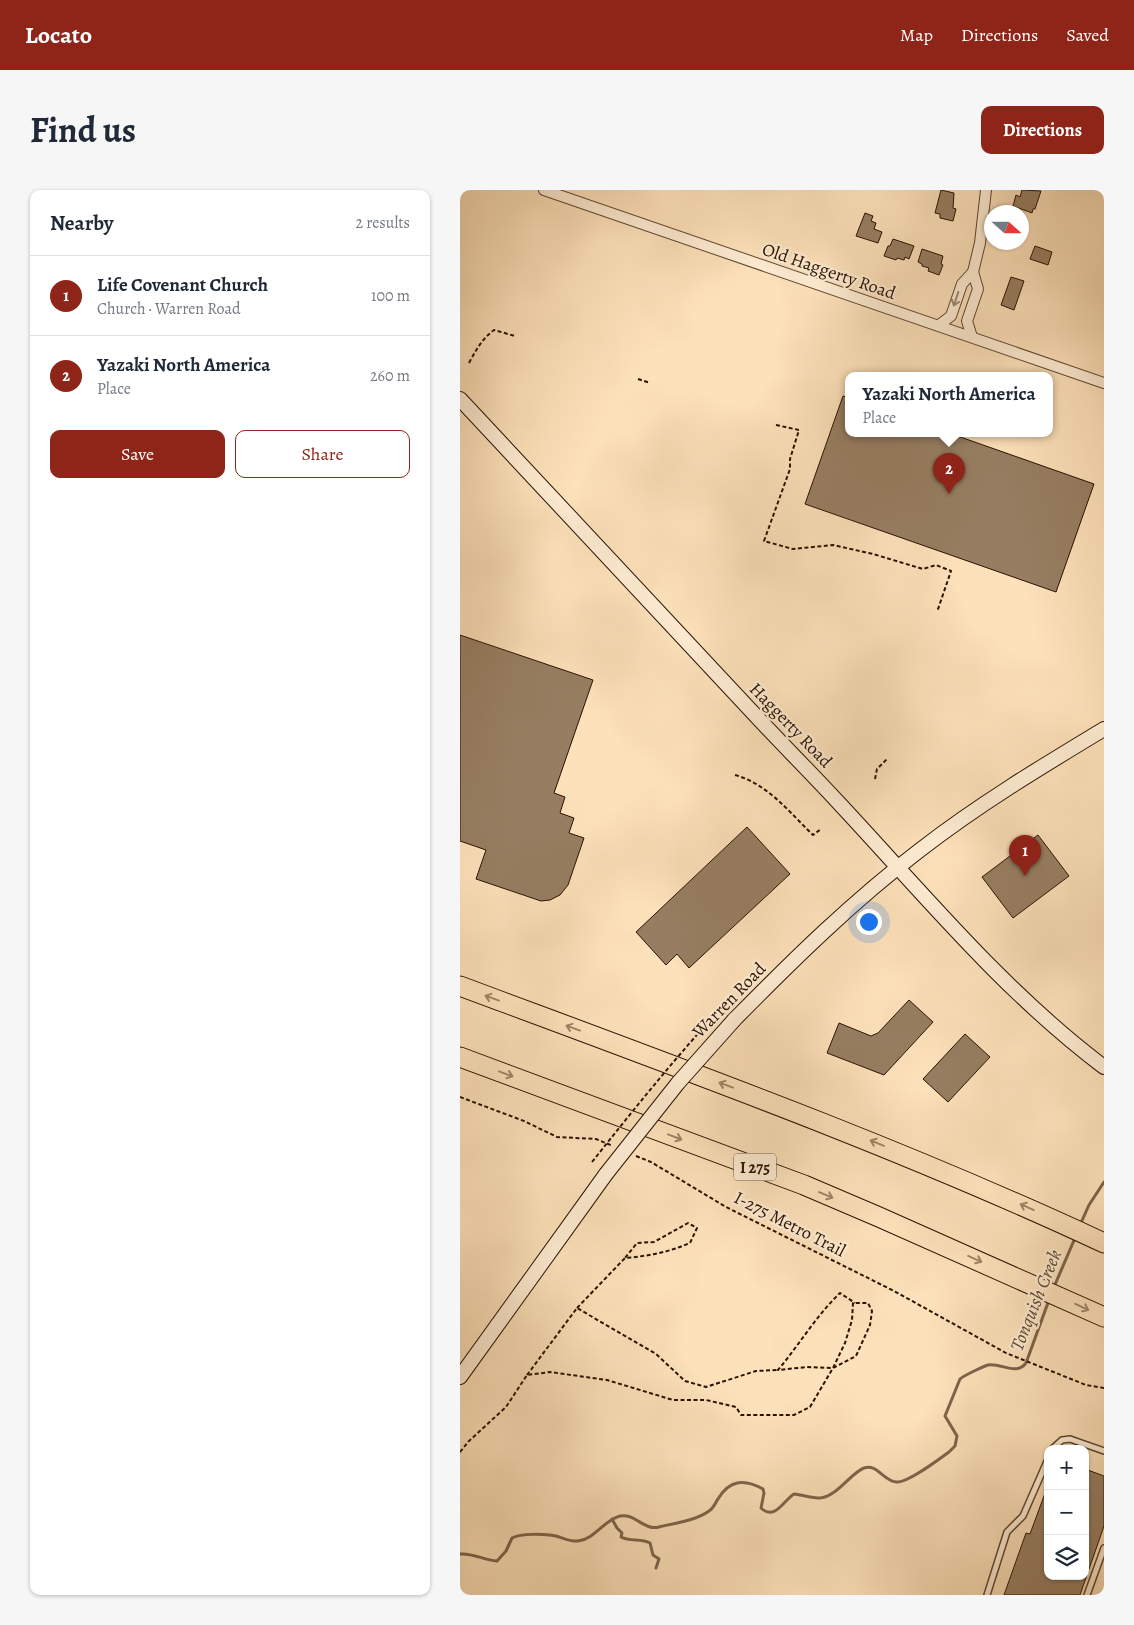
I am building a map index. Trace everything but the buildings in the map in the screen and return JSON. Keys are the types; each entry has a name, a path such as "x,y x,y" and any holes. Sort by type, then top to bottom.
{"highway":[{"path":"460,986 805,1115 915,1159 1104,1243"},
{"name":"I 275","path":"460,1058 804,1185 1104,1317"}],"main road":[{"name":"Haggerty Road","path":"460,399 1005,982 1054,1028 1104,1067"},
{"name":"Warren Road","path":"460,1377 606,1174 678,1083 734,1020 798,955 920,850 1000,792 1104,729"}],"street":[{"name":"Old Haggerty Road","path":"544,190 1104,383"},
{"path":"939,325 951,316 962,284 973,272 980,243 986,190"},
{"path":"972,337 967,321 978,289 973,272"}],"lane":[{"path":"1056,1445 1062,1440 1070,1439 1087,1445"},
{"path":"1089,1446 1104,1451"},
{"path":"987,1595 1007,1532 1023,1516 1044,1468"},
{"path":"1087,1595 1104,1548"}],"path":[{"path":"469,363 485,337 494,330 515,336"},
{"path":"638,379 650,383"},
{"path":"776,425 799,430 790,459 790,469 764,541 792,549 833,545 873,554 923,569 936,565 951,571 937,612"},
{"path":"875,779 877,769 887,759"},
{"path":"735,775 765,788 813,835 821,829"},
{"path":"592,1162 635,1107 696,1035 722,1008"},
{"path":"460,1097 524,1121 556,1137 596,1139 614,1147"},
{"name":"I-275 Metro Trail","path":"633,1154 651,1162 726,1207 894,1291 1006,1353 1086,1385 1104,1388"},
{"path":"460,1452 469,1441 506,1407 527,1375 577,1308 637,1243 654,1242 688,1223 697,1228 690,1243 682,1247 648,1256 625,1258"},
{"path":"577,1308 656,1354 685,1381 706,1386 756,1371 778,1370 807,1367 833,1368 856,1356 870,1325 872,1311 868,1303 855,1303 840,1293 824,1308 778,1370"},
{"path":"527,1375 550,1372 607,1380 672,1400 706,1400 736,1407 741,1415 794,1415 810,1407 833,1368 845,1343 852,1320 853,1303 855,1303"}],"waterway":[{"name":"Tonquish Creek","path":"1080,1225 1089,1205 1104,1182"},
{"name":"Tonquish Creek","path":"1054,1287 1075,1238"},
{"name":"Tonquish Creek","path":"460,1554 497,1561 506,1551 512,1538 516,1536 546,1535 570,1540 584,1540 609,1521 620,1516 630,1517 654,1528 685,1521 711,1510 723,1492 733,1484 738,1483 744,1482 763,1489 761,1508 771,1512 779,1508 794,1494 817,1498 826,1497 864,1468 873,1468 892,1481 897,1482 908,1479 931,1465 955,1446 957,1436 945,1416 960,1379 988,1365 1013,1369 1022,1367 1026,1363 1049,1300"},
{"path":"612,1519 622,1533 621,1537 650,1543 653,1555 659,1559 656,1568"}],"place":[{"name":"Yazaki North America","path":"949,494"},
{"name":"Life Covenant Church","path":"1025,876"}]}
